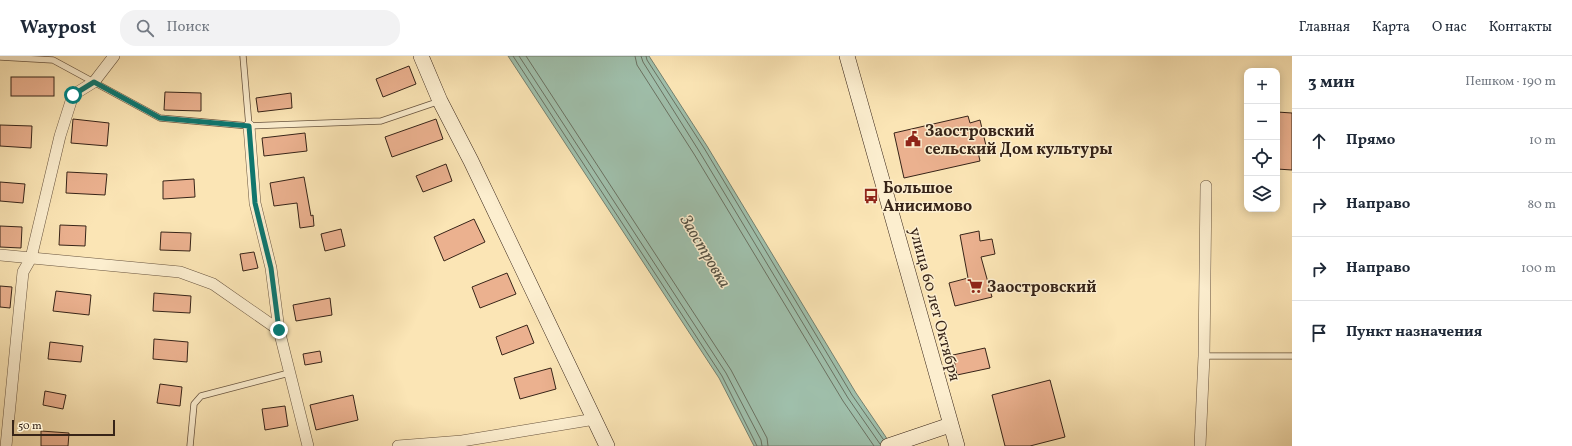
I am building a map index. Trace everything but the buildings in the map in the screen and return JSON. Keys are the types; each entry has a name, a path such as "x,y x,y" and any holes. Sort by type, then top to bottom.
{"street":[{"path":"6,446 23,272 31,258 60,136 73,95 94,82 114,56"},
{"path":"421,56 440,101 471,160 595,419 606,446"},
{"name":"улица 60 лет Октября","path":"847,56 957,446"},
{"path":"249,126 255,203 271,268 279,330 308,446"},
{"path":"1200,446 1204,356 1206,186"},
{"path":"0,255 180,272 213,284 279,330"},
{"path":"398,446 462,441 595,419"},
{"path":"888,446 950,424"}],"lane":[{"path":"242,56 249,126"},
{"path":"0,57 53,60 160,118 249,126 381,121 440,101"},
{"path":"1204,356 1292,356"},
{"path":"190,446 194,404 201,396 289,373"}],"water":[{"name":"Заостровка","path":"508,56 649,56 707,146 856,393 892,446 754,446 719,378"}],"place":[{"name":"Заостровский сельский Дом культуры","path":"913,139"},
{"name":"Большое Анисимово","path":"871,196"},
{"name":"Заостровский","path":"975,286"}],"route":[{"path":"73,95 94,82 160,118 249,126 255,203 271,268 279,330"}]}
